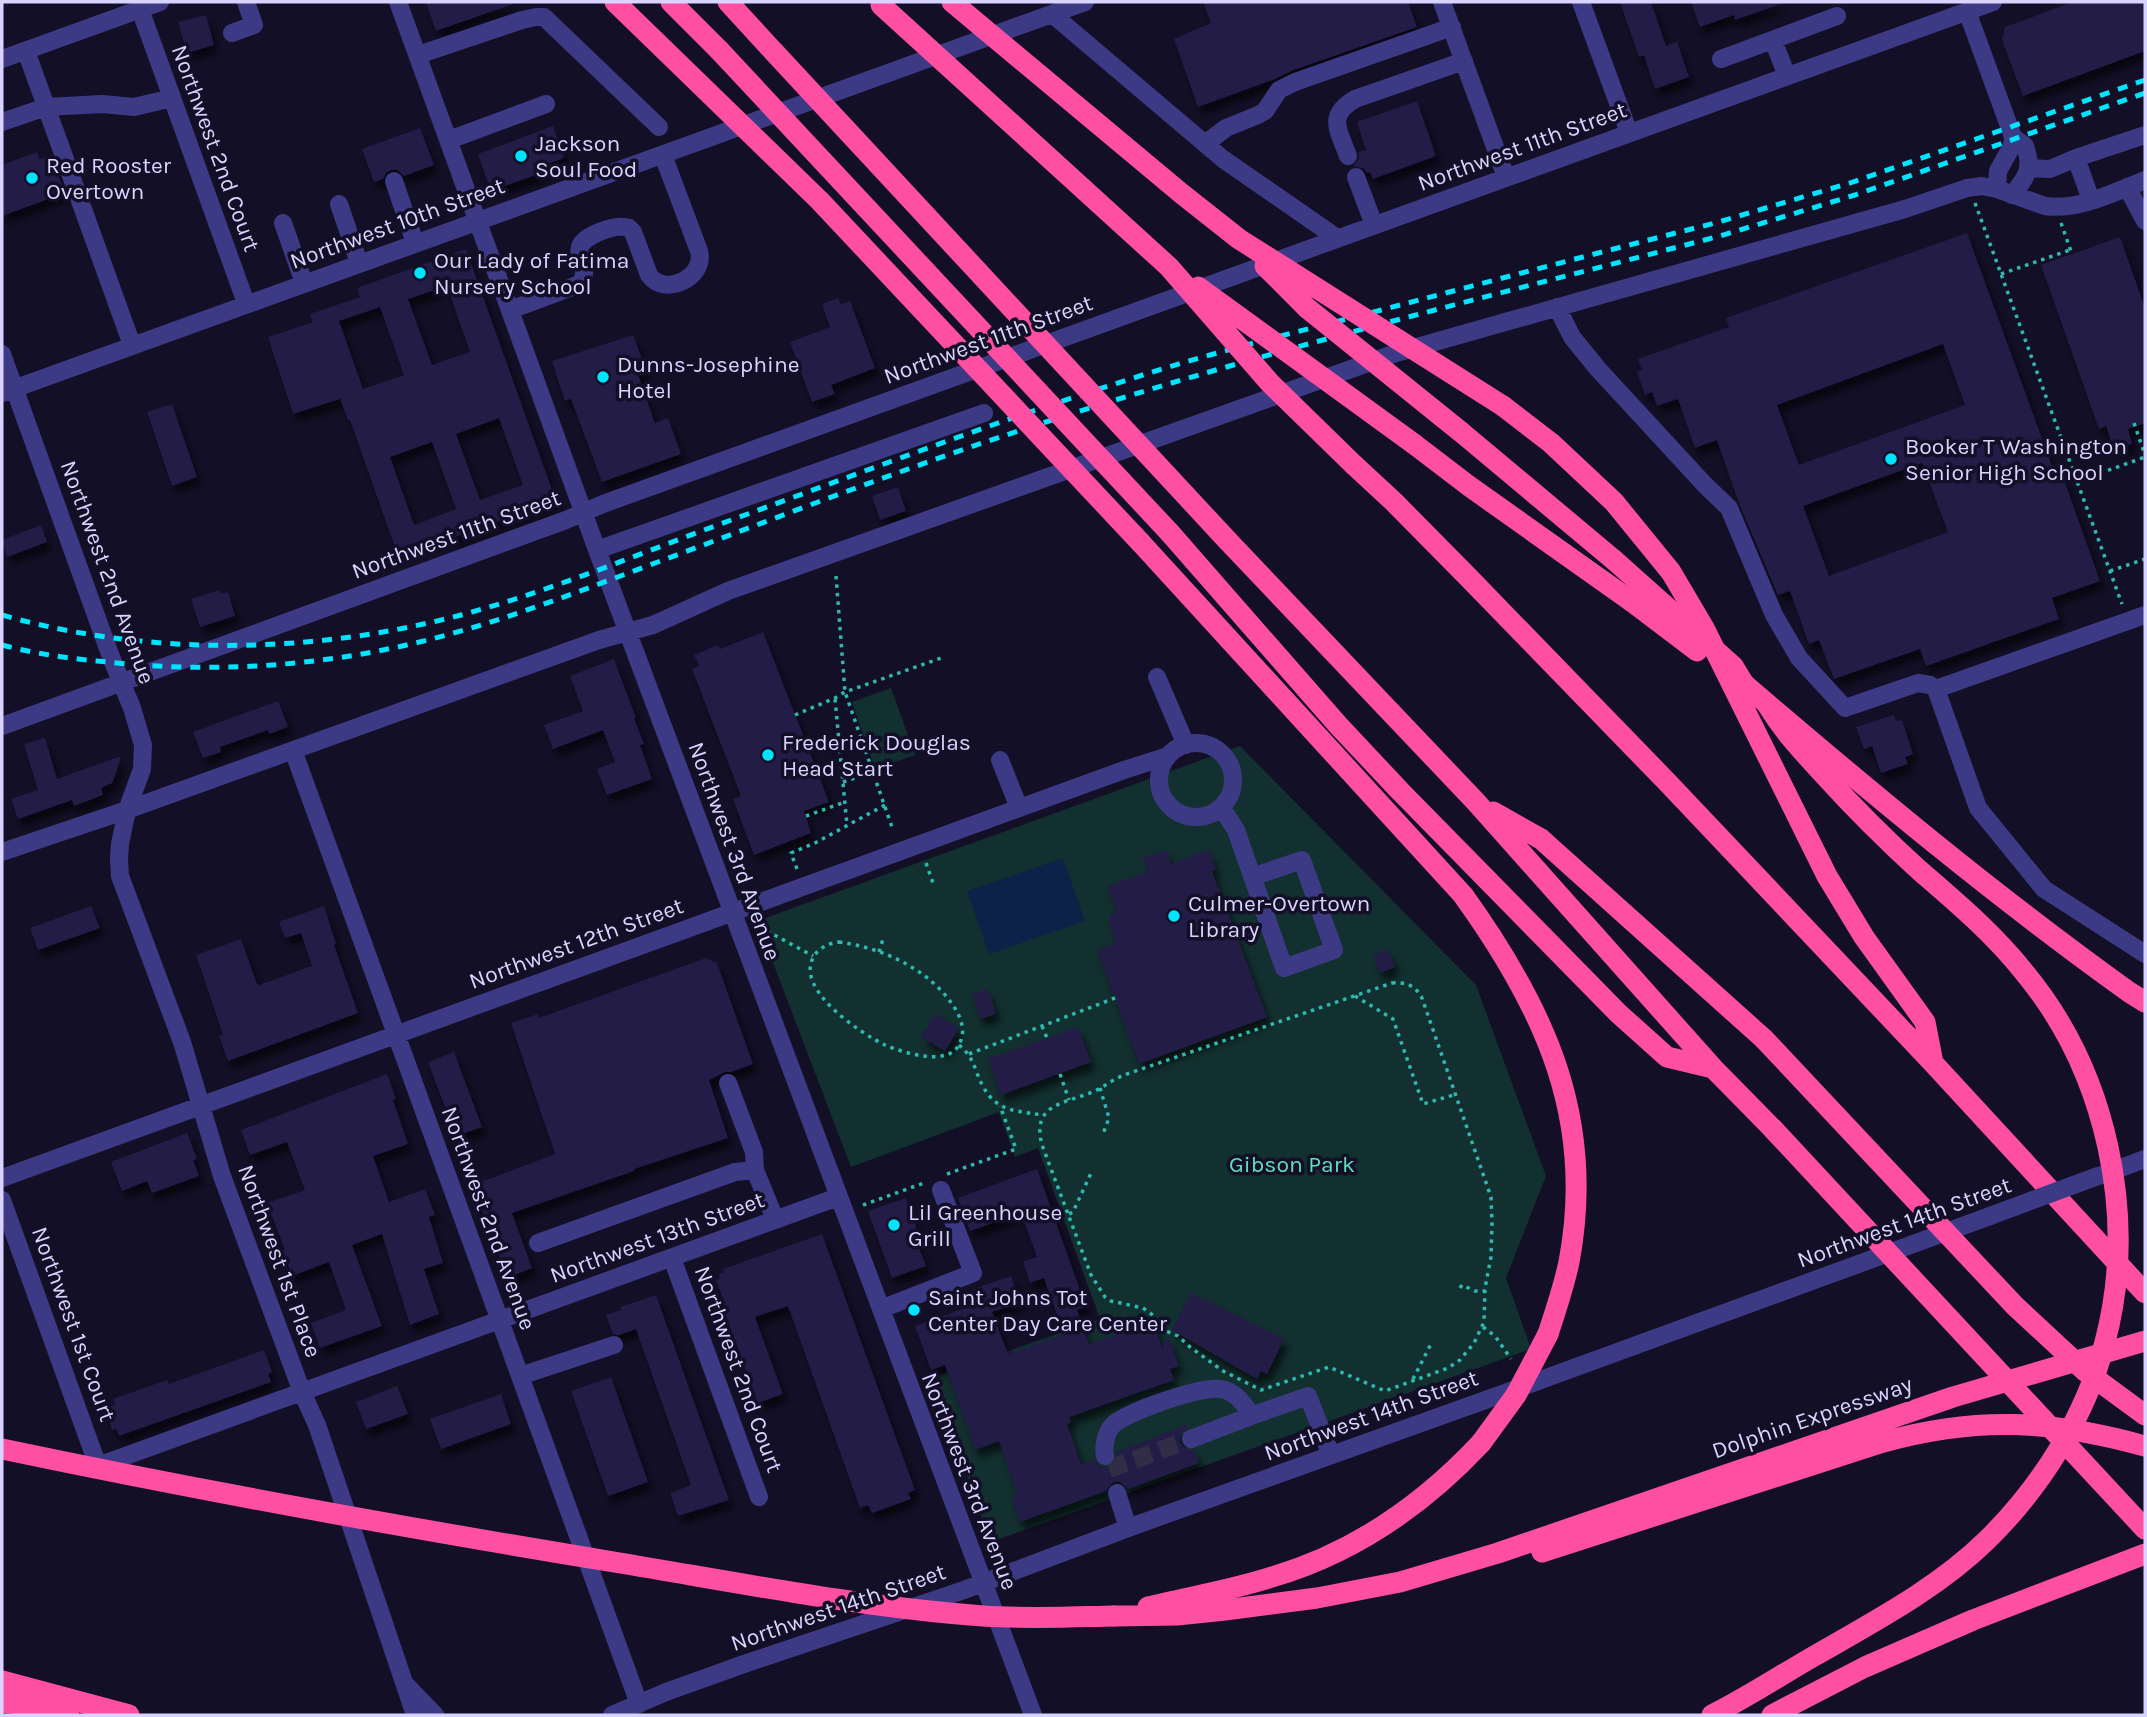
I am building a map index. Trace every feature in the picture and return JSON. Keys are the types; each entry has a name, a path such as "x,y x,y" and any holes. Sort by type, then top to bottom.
{"highway":[{"path":"2,1449 216,1493 399,1526 819,1595 987,1616 1114,1616 1275,1577 1354,1543 1393,1520 1425,1496 1481,1443 1516,1395 1548,1334 1569,1264 1576,1199 1573,1136 1559,1069 1544,1029 1523,988 1463,895 1141,543 820,201 615,2"},
{"path":"671,2 719,50 1170,533 1399,792 1619,1014 1667,1057 1718,1073"},
{"path":"728,2 1228,541 1476,802 1718,1073 2145,1528"},
{"path":"952,2 1239,239 1503,406 1552,443 1614,502 1671,572 1710,639 1827,876 1864,937 1924,1022 1933,1063"},
{"path":"879,3 1168,267 1269,383 1394,502 1583,695 1933,1063 2145,1293"},
{"path":"1239,239 1307,308 1614,560 1733,666 1744,684"},
{"path":"1168,267 1744,684 2023,914 2145,1002"},
{"path":"1712,1715 1925,1590 1959,1566 2011,1515 2043,1474 2068,1434 2086,1396 2106,1341 2116,1273 2117,1209 2105,1134 2081,1065 2043,996 1990,934 1916,867 1841,793 1783,730 1767,704"},
{"path":"1476,802 1541,839 1764,1040 2015,1306 2085,1371 2145,1415"},
{"name":"Dolphin Expressway","path":"1114,1616 1177,1615 1270,1604 1400,1582 1498,1553 1953,1397 2138,1343"},
{"path":"1498,1553 1532,1555 1923,1431 1980,1424 2043,1425 2145,1446"},
{"path":"1777,1713 1865,1667 1973,1620 2145,1554"},
{"path":"2,1681 129,1715"},
{"path":"2,1702 108,1715"}],"street":[{"path":"2,59 127,9 160,2"},
{"path":"232,33 254,25 246,2"},
{"name":"Northwest 3rd Avenue","path":"398,2 597,550 1032,1715"},
{"name":"Northwest 10th Street","path":"8,391 1084,2"},
{"path":"1442,2 1506,177"},
{"path":"1581,2 1629,133"},
{"name":"Northwest 11th Street","path":"2,726 1787,76 1958,9 1993,2"},
{"name":"Northwest 2nd Court","path":"127,9 172,98 246,303"},
{"path":"1958,9 2013,137 2012,146 1998,171 2005,192"},
{"path":"1052,14 1223,159 1337,238"},
{"path":"1721,59 1837,16"},
{"path":"418,55 522,20 544,17 659,127"},
{"path":"1205,144 1226,128 1258,116 1265,111 1279,90 1295,82 1452,27"},
{"path":"1773,40 1787,76"},
{"path":"26,51 132,345"},
{"path":"1348,156 1336,124 1341,107 1355,99 1464,61"},
{"path":"2,122 46,107 103,104 134,107 172,98"},
{"path":"449,139 546,104"},
{"path":"2028,168 2050,169 2145,135"},
{"path":"2005,192 2022,183 2029,164 2025,146 2013,137"},
{"path":"510,310 580,284 584,274 580,245 590,236 617,227 629,228 633,232 649,275 660,285 690,278 696,272 699,251 663,155"},
{"path":"2076,158 2091,200"},
{"path":"1356,177 1374,225"},
{"path":"2,852 127,810 599,640 653,625 727,590 1418,346 1905,209 1967,188 1982,186 2055,208 2091,200 2145,180"},
{"path":"394,181 415,243"},
{"path":"2127,187 2145,221"},
{"path":"339,204 359,263"},
{"path":"283,223 304,283"},
{"path":"1557,307 1572,337 1598,369 1729,508 1774,615 1799,658 1844,708 1918,683 1930,685 1936,690 1978,808 2044,889 2145,954"},
{"name":"Northwest 2nd Avenue","path":"2,354 8,391 139,727 142,769 127,810"},
{"path":"597,550 984,413"},
{"path":"1936,690 2145,615"},
{"path":"1157,677 1186,745 1210,747 1228,762 1232,786 1229,797 1221,807 1211,814 1199,817 1175,811 1166,803 1160,792 1159,779 1161,767 1168,756"},
{"name":"Northwest 12th Street","path":"2,1178 1168,756 1186,745"},
{"name":"Northwest 2nd Avenue","path":"293,750 639,1703"},
{"path":"1000,760 1019,808"},
{"path":"1221,807 1236,830 1252,877 1284,968 1334,950 1302,860 1252,877"},
{"name":"Northwest 1st Place","path":"127,810 120,844 120,876 182,1042 222,1176 302,1392 317,1425 404,1683 435,1715"},
{"path":"728,1083 754,1152 755,1170 775,1220"},
{"name":"Northwest 14th Street","path":"612,1715 775,1653 983,1582 2145,1159"},
{"path":"538,1243 735,1172 755,1170"},
{"path":"880,1309 973,1273 940,1181"},
{"name":"Northwest 13th Street","path":"98,1465 838,1197"},
{"name":"Northwest 1st Court","path":"2,1200 98,1465"},
{"name":"Northwest 2nd Court","path":"672,1258 760,1497"},
{"path":"520,1376 614,1345"},
{"path":"1104,1456 1103,1450 1111,1427 1118,1421 1200,1389 1222,1389 1245,1403 1251,1416"},
{"path":"1191,1439 1308,1396 1331,1455"},
{"path":"1117,1493 1128,1528"},
{"path":"404,1683 415,1715"}],"path":[{"path":"1974,202 2119,597"},
{"path":"2001,274 2071,252 2059,220"},
{"path":"2076,482 2145,456 2134,423"},
{"path":"2110,571 2145,558"},
{"path":"836,576 845,692 893,830"},
{"path":"795,715 845,692 944,657"},
{"path":"835,698 847,825"},
{"path":"843,782 872,772"},
{"path":"806,816 845,802"},
{"path":"797,869 792,853 885,805"},
{"path":"926,863 934,886"},
{"path":"767,931 813,956"},
{"path":"879,952 883,939"},
{"path":"839,942 879,952 903,962 943,993 956,1010 963,1030 960,1045 948,1054 932,1057 891,1047 864,1033 841,1015 815,988 808,971 813,956 825,946 839,942"},
{"path":"1392,983 1408,984 1419,991 1491,1198 1491,1257 1485,1291 1483,1327 1474,1343 1454,1364 1385,1391 1329,1367 1261,1390 1223,1371 1178,1336 1166,1331 1149,1311 1105,1297 1096,1285 1068,1215 1038,1126 1048,1110 1124,1075 1355,996 1392,983"},
{"path":"1355,996 1393,1019 1423,1104 1457,1094"},
{"path":"969,1054 1115,998"},
{"path":"1042,1026 1047,1038"},
{"path":"960,1045 969,1054 987,1096 1000,1106 1043,1115"},
{"path":"1060,1074 1069,1100"},
{"path":"1100,1088 1109,1118 1103,1134"},
{"path":"863,1205 940,1181 1016,1149 1000,1106"},
{"path":"1068,1215 1073,1212 1092,1171"},
{"path":"1460,1288 1462,1285 1485,1291"},
{"path":"1483,1327 1495,1336 1511,1357 1512,1364"},
{"path":"1412,1381 1431,1344"}],"green space":[{"path":"891,688 915,755 875,769 852,702"},
{"name":"Gibson Park","path":"1240,746 1476,985 1546,1176 1506,1278 1531,1349 991,1542 931,1378 1100,1319 1038,1148 1015,1157 999,1112 851,1167 757,921"}],"water":[{"path":"1063,858 1085,921 989,954 967,891"}],"building":[{"path":"426,2 513,2 513,4 436,31"},
{"path":"1203,2 1408,2 1417,27 1198,107 1174,39 1211,23"},
{"path":"1620,2 1651,2 1666,46 1677,42 1689,77 1655,89 1644,55 1639,57"},
{"path":"1691,2 1781,4 1735,20 1734,15 1700,27"},
{"path":"2073,2 2145,2 2145,51 2023,96 2002,40 2005,27"},
{"path":"206,15 214,45 187,53 178,22"},
{"path":"1417,101 1436,156 1373,179 1370,172 1353,166 1359,158 1359,152 1366,150 1357,122"},
{"name":"Jackson Soul Food","path":"553,126 564,158 542,166 544,172 499,188 488,183 478,154"},
{"path":"420,128 434,165 404,176 397,170 391,170 383,179 374,182 362,149"},
{"name":"Red Rooster Overtown","path":"37,152 39,159 51,155 65,193 2,216 2,165"},
{"path":"1967,233 2056,477 2062,474 2100,581 2052,598 2059,619 1926,666 1920,649 1834,679 1819,640 1809,644 1790,591 1778,595 1740,506 1717,440 1695,448 1678,399 1657,406 1652,392 1645,395 1637,372 1642,370 1638,359 1729,327 1726,318","holes":["1943,344 1965,405 1799,465 1777,405","1922,463 1948,532 1829,576 1803,506"]},
{"path":"2120,237 2145,308 2145,423 2128,429 2132,444 2114,450 2106,426 2099,429 2041,265"},
{"path":"466,249 556,501 449,539 447,531 396,550 340,399 293,414 268,337 313,322 310,314 360,297 357,288","holes":["447,286 470,352 432,365 408,299","380,307 404,375 363,389 339,321","499,418 523,485 480,500 456,434","432,442 456,509 414,525 390,457"]},
{"path":"838,298 841,304 850,301 875,368 831,385 835,394 812,402 790,342 830,327 822,304"},
{"path":"633,335 647,372 638,375 655,423 668,418 681,454 602,482 571,399 565,401 552,361"},
{"path":"172,404 197,477 172,486 147,412"},
{"path":"898,487 906,511 880,520 872,496"},
{"path":"41,525 47,542 7,557 2,540"},
{"path":"220,590 221,594 228,592 235,616 200,627 191,599"},
{"name":"Frederick Douglas Head Start","path":"763,632 829,802 804,811 811,833 754,855 733,799 741,796 692,669 699,666 694,655 718,645 720,649"},
{"path":"614,659 636,718 644,744 640,745 652,779 607,795 597,769 615,762 603,730 553,749 544,725 583,711 570,676"},
{"path":"278,701 288,727 269,734 268,730 220,747 221,752 203,758 193,732"},
{"path":"1894,715 1896,721 1902,720 1913,754 1905,757 1908,764 1881,773 1872,746 1864,749 1856,727"},
{"path":"45,738 57,779 121,756 116,773 112,783 101,788 103,795 74,806 72,800 18,819 11,799 38,790 24,744"},
{"path":"1166,850 1171,864 1209,850 1216,870 1212,871 1267,1017 1139,1064 1097,950 1115,944 1109,915 1117,912 1108,886 1148,872 1143,858"},
{"path":"91,906 100,928 38,950 30,928"},
{"path":"324,906 336,944 334,945 358,1013 228,1061 219,1036 223,1035 196,955 241,939 259,985 312,966 301,933 285,938 279,922"},
{"path":"1388,949 1395,967 1380,973 1373,956"},
{"path":"706,958 717,963 753,1064 709,1080 728,1138 512,1213 532,1268 507,1278 473,1185 555,1154 511,1023 538,1014 539,1018"},
{"path":"988,989 996,1014 980,1019 972,994"},
{"path":"935,1014 959,1028 945,1051 921,1037"},
{"path":"1078,1027 1091,1062 1001,1095 988,1059"},
{"path":"454,1052 482,1127 456,1136 428,1062"},
{"path":"387,1074 408,1144 373,1156 389,1202 425,1189 435,1215 429,1217 443,1263 424,1269 439,1314 410,1325 382,1234 352,1245 382,1326 320,1348 311,1323 346,1310 329,1262 292,1276 267,1203 305,1190 287,1142 250,1155 241,1130"},
{"path":"187,1133 197,1159 193,1160 199,1176 152,1193 147,1181 122,1191 111,1162"},
{"path":"1037,1169 1086,1307 1077,1310 1089,1344 1153,1322 1162,1348 1168,1336 1179,1366 1170,1369 1174,1380 1069,1417 1071,1422 1067,1424 1081,1464 1095,1460 1100,1466 1107,1467 1115,1461 1116,1452 1186,1425 1180,1442 1184,1448 1194,1450 1199,1463 1128,1489 1120,1482 1113,1482 1106,1491 1020,1522 1011,1497 1018,1495 999,1441 975,1450 945,1365 931,1370 915,1326 973,1305 972,1302 977,1300 973,1289 1011,1276 1020,1302 992,1312 1008,1354 1064,1334 1044,1278 1030,1283 1023,1262 1037,1257 1021,1213 970,1231 958,1198"},
{"name":"Lil Greenhouse Grill","path":"906,1198 920,1238 916,1240 926,1266 892,1278 868,1211"},
{"path":"822,1234 915,1490 908,1493 911,1499 872,1513 868,1505 860,1508 788,1306 755,1317 783,1394 758,1403 720,1300 723,1299 716,1280 720,1278 719,1274 724,1272 723,1269"},
{"path":"1191,1293 1284,1339 1267,1374 1261,1371 1257,1379 1172,1330"},
{"path":"656,1295 729,1500 678,1516 670,1493 691,1485 636,1329 619,1335 613,1334 606,1315 621,1310 620,1307"},
{"path":"264,1350 272,1372 268,1374 271,1382 119,1436 116,1429 112,1430 105,1408 115,1405 113,1399 167,1380 169,1384"},
{"path":"611,1377 648,1482 608,1496 571,1391"},
{"path":"397,1386 408,1414 366,1429 356,1402"},
{"path":"501,1394 511,1424 441,1449 430,1419"}],"tunnel":[{"path":"1109,1469 1191,1439"}],"railway":[{"path":"2,615 58,629 115,638 173,644 232,645 348,637 461,615 557,585 920,451 1127,380 1239,347 1715,223 1850,183 2145,80"},
{"path":"2,645 41,654 95,661 222,667 336,658 443,636 540,606 903,471 1046,422 1297,347 1720,236 1855,195 2145,93"}],"place":[{"name":"Jackson Soul Food","path":"521,156"},
{"name":"Red Rooster Overtown","path":"32,178"},
{"name":"Our Lady of Fatima Nursery School","path":"420,273"},
{"name":"Dunns-Josephine Hotel","path":"603,377"},
{"name":"Booker T Washington Senior High School","path":"1891,459"},
{"name":"Frederick Douglas Head Start","path":"768,755"},
{"name":"Culmer-Overtown Library","path":"1174,916"},
{"name":"Lil Greenhouse Grill","path":"894,1225"},
{"name":"Saint Johns Tot Center Day Care Center","path":"914,1310"}]}
